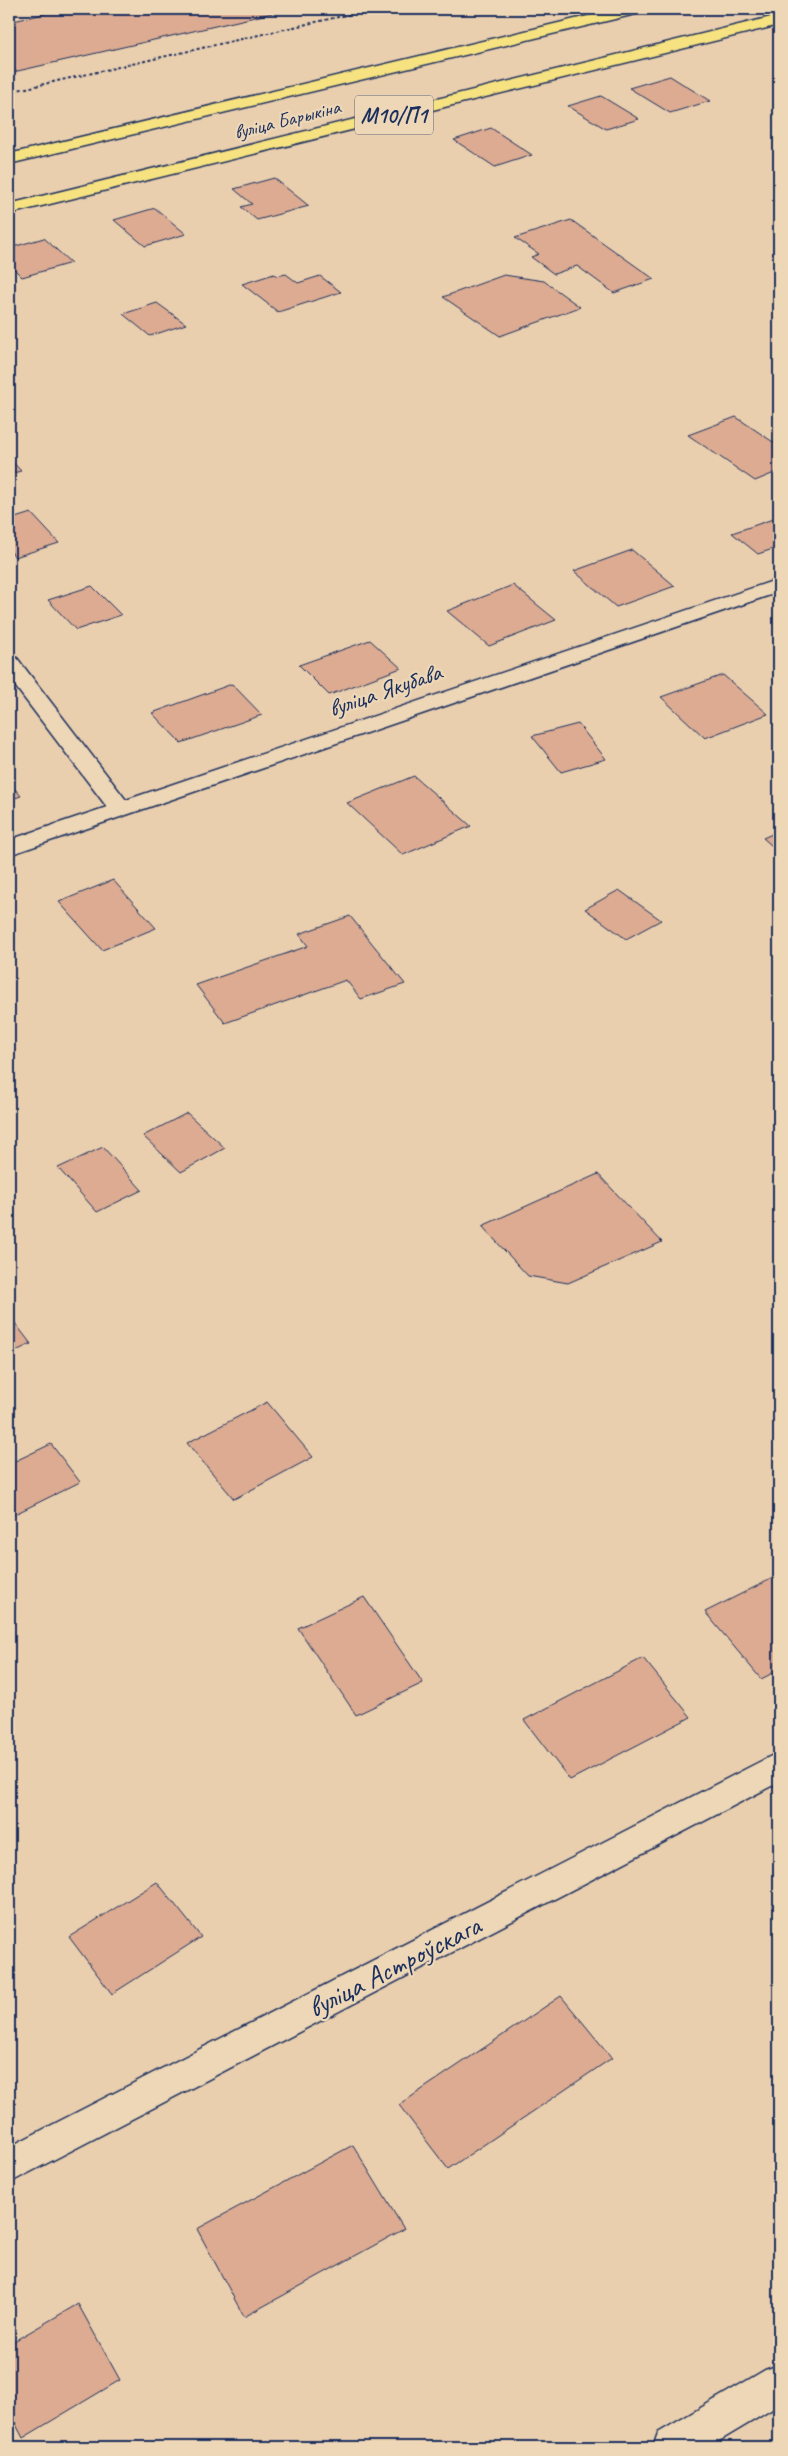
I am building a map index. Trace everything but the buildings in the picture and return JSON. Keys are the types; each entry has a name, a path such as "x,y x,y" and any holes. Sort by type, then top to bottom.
{"main road":[{"name":"вуліца Барыкіна","path":"9,160 636,9"},
{"name":"вуліца Барыкіна","path":"9,210 779,20"}],"street":[{"name":"вуліца Якубава","path":"9,848 779,585"},
{"path":"9,663 121,809"},
{"name":"вуліца Астроўскага","path":"9,2166 779,1766"},
{"path":"672,2447 779,2384"}],"path":[{"path":"9,92 372,9"}]}
